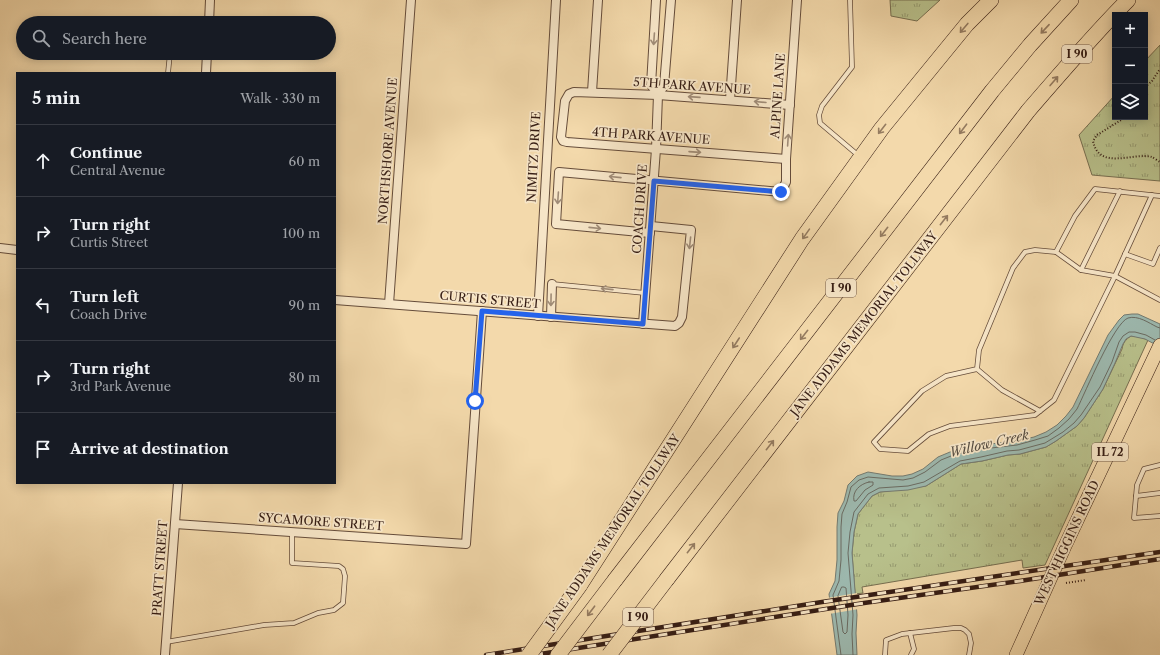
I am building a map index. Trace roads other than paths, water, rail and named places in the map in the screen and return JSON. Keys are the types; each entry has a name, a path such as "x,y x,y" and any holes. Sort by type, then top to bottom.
{"highway":[{"name":"JANE ADDAMS MEMORIAL TOLLWAY","path":"529,655 580,585 802,239 882,128 967,24 992,0"},
{"name":"JANE ADDAMS MEMORIAL TOLLWAY","path":"558,655 992,91 1030,45 1071,0"},
{"name":"JANE ADDAMS MEMORIAL TOLLWAY","path":"609,655 1028,111 1073,59 1128,0"}],"main road":[{"name":"WEST HIGGINS ROAD","path":"1016,655 1065,546 1157,351"}],"street":[{"path":"209,16 210,0"},
{"name":"NORTHSHORE AVENUE","path":"389,304 411,0"},
{"name":"NIMITZ DRIVE","path":"538,316 556,0"},
{"path":"592,92 598,0"},
{"name":"COACH DRIVE","path":"656,0 651,85 658,95"},
{"name":"COACH DRIVE","path":"643,324 651,230 658,95 664,86 671,0"},
{"path":"730,100 737,0"},
{"name":"ALPINE LANE","path":"654,181 781,192 786,182 786,159 797,0"},
{"path":"206,72 207,60"},
{"name":"5TH PARK AVENUE","path":"569,94 574,92 592,92 658,95 790,105"},
{"name":"4TH PARK AVENUE","path":"569,94 565,101 561,137 563,141 786,159"},
{"path":"651,230 556,224 559,172 654,181"},
{"name":"CURTIS STREET","path":"336,300 675,326 681,321 682,317 691,230 651,230"},
{"path":"0,248 16,250"},
{"path":"551,317 552,284"},
{"name":"SYCAMORE STREET","path":"175,524 466,544 482,311"},
{"name":"PRATT STREET","path":"165,655 178,484"}],"lane":[{"path":"850,0 852,67 822,106 819,115 820,122 861,157"},
{"path":"168,72 169,60"},
{"path":"1056,252 1075,216 1095,188 1160,196"},
{"path":"1081,270 1120,191"},
{"path":"977,368 946,376 922,391 874,442 880,449 908,451 929,434 950,426 1035,415 1054,400 1115,276 1152,195"},
{"path":"1125,254 1152,264 1160,248"},
{"path":"977,368 979,350 1013,268 1025,252 1035,250 1056,252 1081,270 1115,276 1160,300"},
{"path":"552,284 645,293"},
{"path":"977,368 1002,390 1040,411"},
{"path":"1160,465 1144,469 1137,485 1134,518 1160,516"},
{"path":"1136,496 1160,493"},
{"path":"166,642 264,625 294,623 318,613 334,610 343,603 345,576 343,569 339,566 292,563 292,532"},
{"path":"886,655 886,640 902,634 954,628 962,628 969,634 971,643 969,655"},
{"path":"910,633 914,649 911,655"}],"water":[{"path":"1138,314 1160,324 1160,347 1145,339 1131,336 1126,339 1103,389 1084,418 1077,426 1056,441 1046,447 1020,454 961,464 926,486 908,490 880,492 872,496 858,514 854,532 852,553 857,615 857,655 837,655 829,594 835,581 838,513 844,501 848,485 857,476 868,472 892,476 912,474 923,469 938,457 950,452 973,446 1016,441 1034,437 1046,432 1057,425 1073,407 1108,335 1124,315"}],"railway":[{"path":"486,655 822,602 1160,552"},
{"path":"534,655 864,603 1160,559"}],"water label":[{"name":"Willow Creek","path":"989,443"}]}
